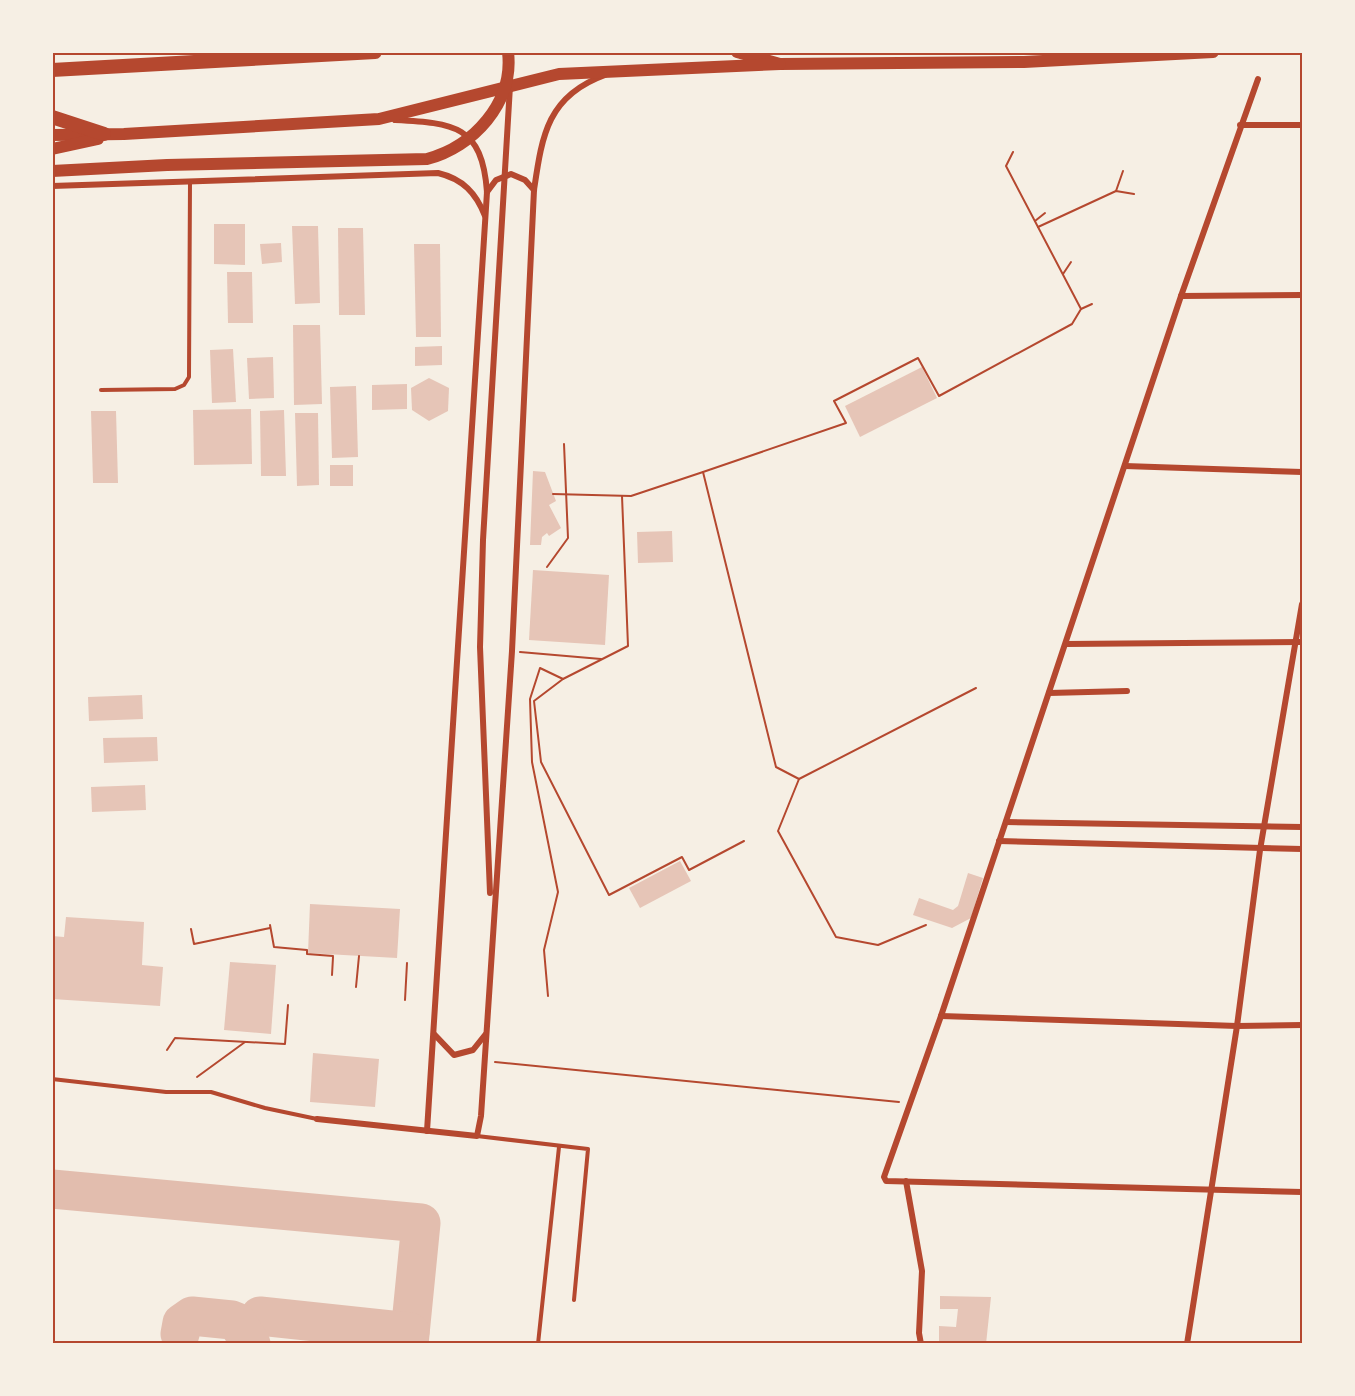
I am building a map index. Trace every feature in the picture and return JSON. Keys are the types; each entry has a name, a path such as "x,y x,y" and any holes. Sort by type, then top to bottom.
{"highway":[{"path":"52,70 375,52"},
{"path":"52,117 104,134"}],"main road":[{"path":"52,171 167,165 411,160 443,155 468,140 487,120 504,90 510,68 508,52"},
{"path":"737,52 780,64"},
{"path":"52,135 124,134 379,119 559,74 780,64 1024,62 1213,52"},
{"path":"52,149 124,134"}],"street":[{"path":"492,924 480,647 483,540 510,115 510,68"},
{"path":"317,1119 477,1137 481,1116 512,651 534,190 542,136 559,108 598,78 619,71"},
{"path":"1258,80 1240,125 1181,296 885,1179 1302,1192"},
{"path":"379,119 424,121 446,125 460,131 473,142 482,158 487,192 427,1131"},
{"path":"1240,125 1302,125"},
{"path":"52,186 438,174 451,177 470,189 479,200 487,220"},
{"path":"487,192 496,180 511,174 525,180 534,190"},
{"path":"1181,296 1302,295"},
{"path":"1125,466 1302,471"},
{"path":"1187,1344 1237,1026 1260,850 1299,642 1302,604"},
{"path":"1066,644 1299,642"},
{"path":"1049,693 1127,691"},
{"path":"1006,822 1302,827"},
{"path":"999,841 1260,850 1302,849"},
{"path":"941,1016 1237,1026 1302,1025"},
{"path":"434,1034 454,1054 473,1050 485,1035"},
{"path":"906,1181 922,1271 919,1333 921,1344"}],"lane":[{"path":"52,53 64,52"},
{"path":"101,390 175,389 184,385 189,377 190,183"},
{"path":"52,1079 166,1092 211,1092 265,1108 317,1119"},
{"path":"477,1137 588,1149 574,1300"},
{"path":"538,1344 559,1147"}],"path":[{"path":"1013,152 1006,166 1081,309"},
{"path":"1116,191 1123,171"},
{"path":"1038,227 1116,191 1134,194"},
{"path":"1035,221 1045,213"},
{"path":"1063,274 1071,262"},
{"path":"553,494 630,496 846,423 834,401 918,358 939,396 1072,324 1081,309 1092,304"},
{"path":"547,567 568,538 568,495 564,444"},
{"path":"702,472 776,767 800,779"},
{"path":"622,496 628,646 563,679 534,700 541,762 609,895 682,857 689,870 744,841"},
{"path":"512,651 602,659"},
{"path":"548,996 544,950 558,892 532,762 530,699 540,668 563,679"},
{"path":"926,925 878,945 836,937 778,831 800,779 976,688"},
{"path":"190,929 194,944 270,927 274,947 307,950 307,954 333,955 332,975"},
{"path":"356,987 359,956"},
{"path":"405,1000 407,963"},
{"path":"167,1050 176,1038 285,1044 288,1005"},
{"path":"197,1077 245,1042"},
{"path":"484,1061 638,1074 910,1103"}],"building":[{"path":"214,224 245,224 245,265 214,264"},
{"path":"292,226 318,226 320,303 295,304"},
{"path":"338,228 363,228 365,315 339,315"},
{"path":"281,243 282,262 262,264 260,244"},
{"path":"414,244 440,244 441,337 416,337"},
{"path":"227,272 252,272 253,323 228,323"},
{"path":"293,325 320,325 322,404 294,405"},
{"path":"442,346 442,365 415,366 415,347"},
{"path":"233,349 236,402 212,403 210,350"},
{"path":"273,357 274,398 249,399 247,358"},
{"path":"922,367 937,398 860,437 845,406"},
{"path":"429,378 449,388 448,411 429,421 412,410 411,388"},
{"path":"407,384 407,409 372,410 372,385"},
{"path":"356,386 358,457 332,458 330,387"},
{"path":"251,409 252,464 194,465 193,410"},
{"path":"284,410 286,476 261,476 260,411"},
{"path":"91,411 116,411 118,483 93,483"},
{"path":"295,413 318,413 319,485 297,486"},
{"path":"330,465 353,465 353,486 330,486"},
{"path":"533,471 545,472 556,501 549,505 561,528 549,536 547,533 542,537 541,545 530,545"},
{"path":"672,531 673,562 638,563 637,532"},
{"path":"533,570 609,575 605,645 529,640"},
{"path":"142,695 143,719 89,721 88,697"},
{"path":"157,737 158,761 104,763 103,738"},
{"path":"145,785 146,810 92,812 91,787"},
{"path":"680,861 691,881 640,908 629,888"},
{"path":"968,873 983,878 971,918 952,928 913,915 919,898 953,910 958,906"},
{"path":"310,904 400,909 397,958 308,953"},
{"path":"66,917 144,922 142,965 163,967 160,1006 52,999 52,936 64,937"},
{"path":"230,962 276,965 271,1034 224,1030"},
{"path":"313,1053 379,1059 375,1107 310,1102"},
{"path":"940,1296 991,1297 986,1344 939,1343 939,1326 956,1327 958,1309 940,1309"}],"taxiway":[{"path":"52,1189 421,1223 409,1344"},
{"path":"180,1334 182,1323 192,1316 232,1320 237,1322 251,1344"},
{"path":"260,1316 410,1332"}]}
